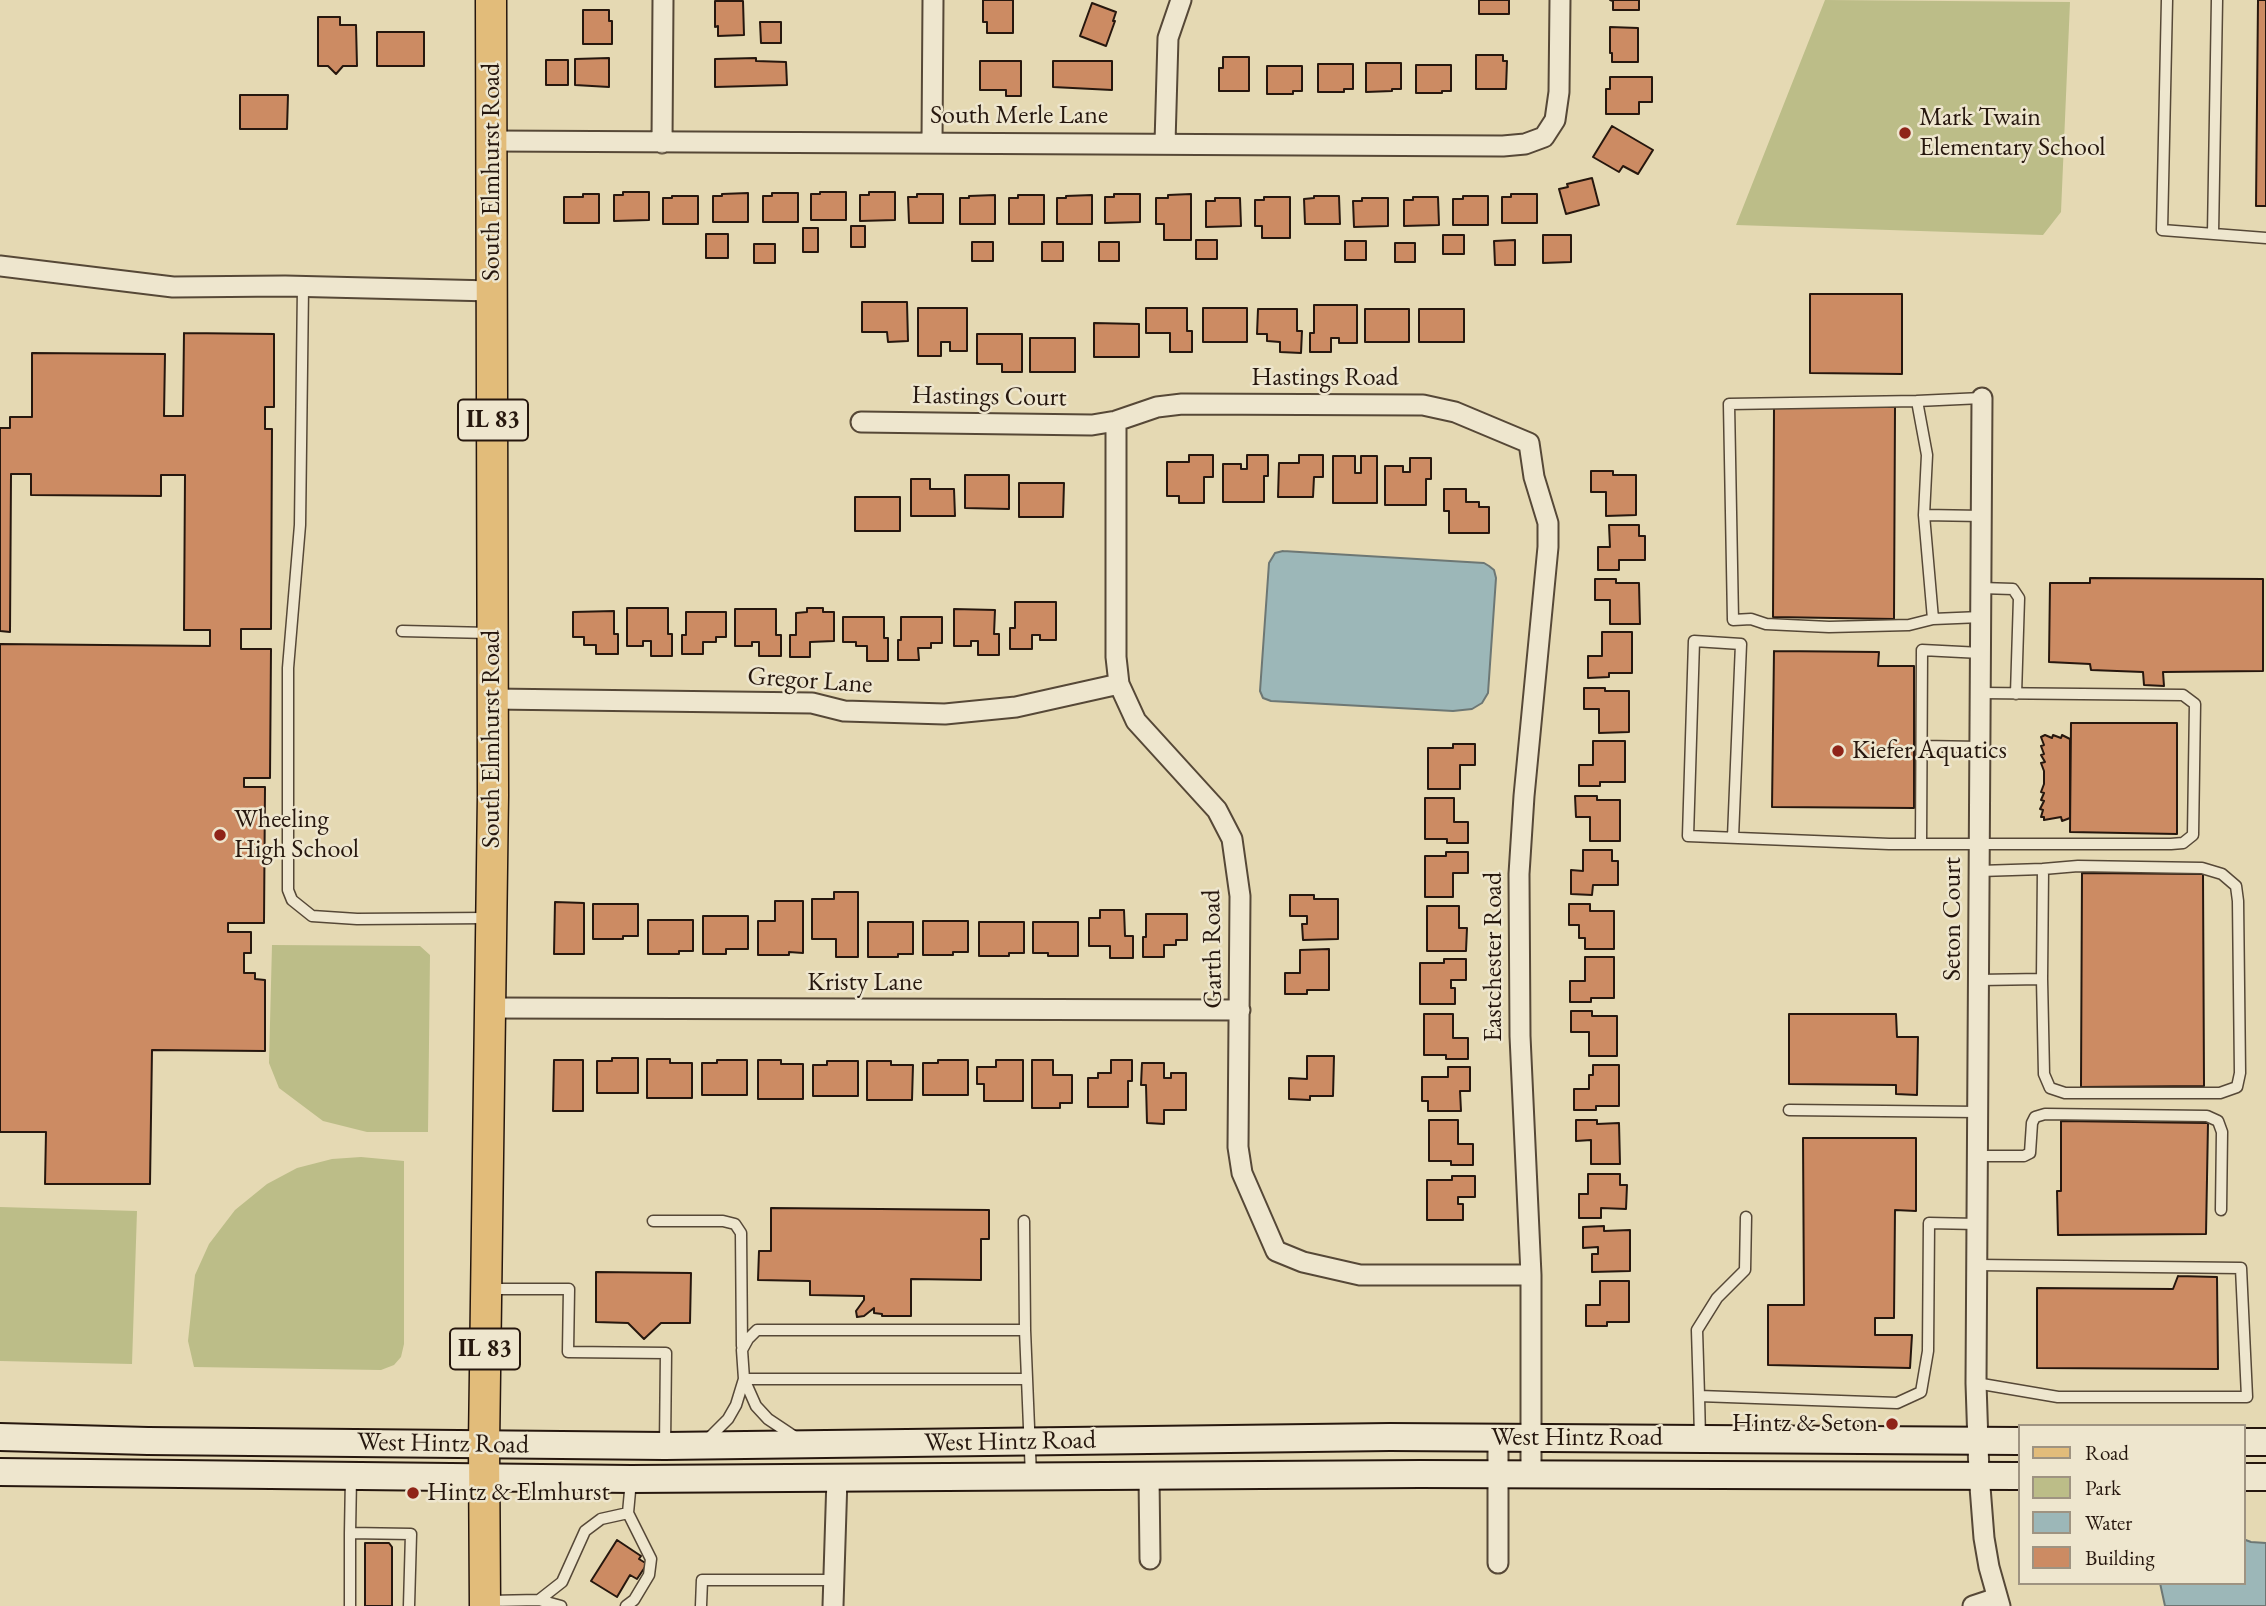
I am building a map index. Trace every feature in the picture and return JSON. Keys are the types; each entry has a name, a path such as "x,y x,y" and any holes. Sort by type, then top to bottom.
{"main road":[{"name":"South Elmhurst Road","path":"484,1478 493,699 491,0"},
{"name":"West Hintz Road","path":"0,1437 665,1446 1498,1438 2018,1441"},
{"path":"2245,1442 2266,1442"},
{"name":"West Hintz Road","path":"0,1472 631,1479 2018,1476"},
{"path":"2245,1477 2266,1477"},
{"name":"IL 83","path":"484,1478 485,1604"}],"street":[{"path":"662,143 663,0"},
{"path":"932,142 933,0"},
{"path":"1165,143 1168,38 1181,0"},
{"name":"South Merle Lane","path":"492,141 1525,144 1544,136 1555,120 1559,92 1560,0"},
{"path":"0,266 173,287 492,291"},
{"name":"Seton Court","path":"1982,398 1976,1383 1979,1474 1989,1567 1998,1602"},
{"name":"Hastings Road","path":"1116,421 1157,407 1182,404 1423,405 1455,412 1528,443"},
{"name":"Hastings Court","path":"861,422 1092,425 1116,421"},
{"name":"Garth Road","path":"1116,421 1116,657 1119,684 1136,721 1217,810 1232,839 1240,896 1238,1147 1242,1173 1276,1251 1303,1262 1360,1275 1531,1275"},
{"name":"Eastchester Road","path":"1528,443 1534,477 1548,523 1519,874 1520,1036 1531,1275 1531,1475"},
{"name":"Gregor Lane","path":"493,699 812,703 844,711 945,714 1016,707 1119,684"},
{"name":"Kristy Lane","path":"490,1008 1240,1010"},
{"path":"1498,1438 1498,1563"},
{"path":"1149,1476 1150,1559"},
{"path":"833,1606 836,1478"},
{"path":"1973,1606 1998,1602"}],"lane":[{"path":"2167,0 2162,230 2266,238"},
{"path":"2213,234 2217,0"},
{"path":"303,287 299,525 288,668 288,890 292,900 312,916 357,919 491,918"},
{"path":"1981,617 1933,620 1909,625 1829,627 1766,624 1751,619 1733,620 1729,404 1982,398"},
{"path":"1917,401 1927,455 1924,515 1933,620"},
{"path":"1924,515 1982,516"},
{"path":"1981,588 2013,589 2019,598 2016,694"},
{"path":"402,631 493,633"},
{"path":"1733,837 1741,644 1694,641 1688,836 1980,844 2183,843 2193,835 2195,704 2183,695 1980,693"},
{"path":"1921,844 1922,650 1981,653"},
{"path":"1922,746 1980,747"},
{"path":"1980,871 2078,866 2202,868 2222,874 2236,886 2238,901 2240,1073 2237,1087 2220,1093 2065,1093 2050,1088 2044,1074 2043,869"},
{"path":"1979,980 2042,979"},
{"path":"1789,1110 1978,1112"},
{"path":"1978,1156 2024,1156 2030,1153 2032,1123 2035,1117 2045,1114 2207,1116 2218,1121 2222,1132 2221,1210"},
{"path":"1700,1439 1697,1330 1717,1298 1745,1270 1746,1217"},
{"path":"653,1221 723,1221 735,1224 741,1233 744,1379 756,1406 768,1419 807,1445"},
{"path":"1024,1221 1031,1477"},
{"path":"1699,1396 1897,1403 1921,1392 1928,1351 1929,1223 1977,1224"},
{"path":"1976,1383 2058,1397 2247,1397 2241,1268 1977,1265"},
{"path":"486,1289 569,1289 568,1352 666,1353 665,1446"},
{"path":"742,1350 757,1330 1025,1330"},
{"path":"744,1379 1027,1380"},
{"path":"701,1446 728,1419 736,1405 744,1379"},
{"path":"350,1606 351,1476"},
{"path":"626,1606 634,1600 649,1575 652,1559 628,1513 631,1479"},
{"path":"539,1600 562,1582 585,1531 601,1519 628,1513"},
{"path":"350,1533 411,1534 409,1606"},
{"path":"701,1606 702,1580 833,1580"},
{"path":"485,1604 539,1600 561,1606"}],"green space":[{"path":"1825,0 2070,2 2061,212 2043,235 1736,225"},
{"path":"272,945 420,946 430,955 428,1132 367,1132 323,1121 279,1088 269,1063"},
{"path":"361,1157 404,1161 404,1344 401,1357 394,1365 381,1370 194,1367 188,1341 195,1275 209,1244 235,1210 267,1184 297,1168 332,1159"},
{"path":"0,1207 137,1211 132,1364 0,1361"}],"water":[{"path":"1283,551 1484,563 1489,566 1494,570 1496,578 1488,693 1482,703 1472,709 1453,711 1271,701 1263,698 1260,691 1269,563 1275,553"},
{"path":"2245,1540 2266,1543 2266,1606 2165,1606 2160,1585 2245,1585"}],"building":[{"path":"983,0 1013,0 1013,33 987,33 987,22 983,22"},
{"path":"1479,0 1509,0 1509,14 1479,14"},
{"path":"1610,0 1639,0 1639,10 1613,10 1613,1"},
{"path":"2258,0 2266,0 2266,206 2256,206"},
{"path":"715,1 743,1 744,35 718,36 718,26 715,27"},
{"path":"1092,3 1116,12 1106,46 1080,36"},
{"path":"583,10 609,10 612,44 583,44"},
{"path":"318,17 340,17 340,25 356,25 357,66 343,66 336,74 328,66 318,66"},
{"path":"760,22 781,22 781,43 761,43"},
{"path":"1610,27 1638,28 1638,62 1612,62"},
{"path":"377,32 424,32 424,66 377,66"},
{"path":"1476,55 1503,55 1503,61 1507,61 1506,89 1476,89"},
{"path":"1223,57 1249,57 1249,91 1219,91 1219,68 1223,68"},
{"path":"609,58 609,87 575,85 575,59"},
{"path":"756,58 756,61 786,62 787,85 715,87 715,59"},
{"path":"546,60 568,60 568,85 546,85"},
{"path":"980,61 1021,61 1021,96 1006,96 1006,90 980,90"},
{"path":"1053,61 1112,61 1112,90 1053,87"},
{"path":"1366,63 1401,63 1401,89 1366,92"},
{"path":"1318,64 1353,64 1353,89 1344,89 1344,92 1318,92"},
{"path":"1416,65 1451,65 1451,91 1416,93"},
{"path":"1267,66 1302,66 1302,91 1293,91 1293,94 1267,94"},
{"path":"1610,77 1652,77 1652,102 1639,102 1639,114 1606,114 1606,89 1610,89"},
{"path":"240,95 288,95 287,129 240,129"},
{"path":"1612,126 1653,150 1638,174 1623,166 1619,172 1593,157"},
{"path":"1592,178 1599,205 1566,214 1559,189 1568,187 1567,184"},
{"path":"623,192 649,192 649,220 614,221 614,195 623,195"},
{"path":"846,192 846,220 811,220 811,194"},
{"path":"869,192 895,192 895,220 860,221 860,195 869,195"},
{"path":"748,193 748,222 713,222 713,196"},
{"path":"772,193 798,193 798,222 763,222 763,196 772,196"},
{"path":"583,194 599,194 599,223 564,223 564,197 583,197"},
{"path":"917,194 943,194 943,223 909,223 908,197 917,197"},
{"path":"1114,194 1140,194 1140,222 1105,223 1105,197 1114,197"},
{"path":"1191,194 1191,240 1164,240 1164,224 1156,224 1156,198"},
{"path":"1511,194 1537,194 1537,223 1502,223 1502,197 1511,197"},
{"path":"995,195 995,224 960,224 960,198"},
{"path":"1018,195 1044,195 1044,224 1009,224 1009,198 1018,198"},
{"path":"1092,195 1092,224 1057,224 1057,198"},
{"path":"698,196 698,224 663,224 663,198"},
{"path":"1314,196 1339,196 1340,224 1305,224 1304,199"},
{"path":"1463,196 1488,196 1488,225 1453,225 1453,199 1463,199"},
{"path":"1264,197 1290,197 1290,238 1262,238 1262,226 1255,226 1255,200 1264,200"},
{"path":"1413,197 1438,197 1439,225 1404,226 1404,200 1413,200"},
{"path":"1215,198 1240,198 1241,226 1206,227 1206,201 1215,201"},
{"path":"1362,198 1388,198 1388,226 1354,227 1353,201 1362,201"},
{"path":"851,226 865,226 865,247 851,247"},
{"path":"803,228 818,228 818,252 803,252"},
{"path":"706,234 728,234 728,258 706,258"},
{"path":"1443,235 1464,235 1464,254 1443,254"},
{"path":"1543,235 1571,235 1571,262 1543,263"},
{"path":"1196,240 1217,240 1217,259 1196,259"},
{"path":"1515,240 1515,265 1495,265 1494,241"},
{"path":"1345,241 1366,241 1366,260 1345,260"},
{"path":"972,242 993,242 993,261 972,261"},
{"path":"1042,242 1063,242 1063,261 1042,261"},
{"path":"1099,242 1119,242 1119,261 1099,261"},
{"path":"1395,243 1415,243 1415,262 1395,262"},
{"path":"754,244 775,244 775,263 754,263"},
{"path":"1810,294 1902,294 1902,374 1810,373"},
{"path":"862,302 907,302 908,341 888,342 887,332 862,332"},
{"path":"1314,305 1357,305 1357,343 1339,343 1339,338 1331,338 1331,352 1310,352 1310,333 1314,333"},
{"path":"918,308 967,308 967,351 950,351 950,342 941,342 941,356 918,356"},
{"path":"1146,308 1187,308 1187,331 1192,331 1192,352 1170,352 1170,333 1146,333"},
{"path":"1203,308 1247,308 1247,342 1203,342"},
{"path":"1258,309 1297,309 1297,331 1302,331 1301,353 1280,352 1280,342 1267,341 1267,334 1257,334"},
{"path":"1365,309 1409,309 1409,342 1365,342"},
{"path":"1419,309 1464,309 1464,342 1419,342"},
{"path":"1094,323 1139,324 1139,357 1094,357"},
{"name":"Wheeling High School","path":"184,333 274,334 274,407 265,407 265,429 272,429 271,629 241,629 241,649 271,649 270,778 244,778 244,787 265,787 264,923 228,923 228,932 251,932 251,953 244,953 244,973 255,973 255,979 265,980 265,1051 152,1050 150,1184 45,1184 46,1132 0,1132 0,644 210,646 210,630 184,630 185,475 161,475 161,496 31,495 31,474 11,474 10,632 0,631 0,428 10,428 10,417 32,417 32,353 165,354 164,416 183,416"},
{"path":"977,334 1022,334 1022,372 1002,372 1002,364 977,364"},
{"path":"1030,338 1075,338 1075,372 1030,372"},
{"path":"1774,407 1895,407 1894,619 1773,617"},
{"path":"1189,455 1213,455 1213,477 1204,477 1204,503 1179,503 1179,496 1167,496 1167,462 1189,462"},
{"path":"1247,455 1268,455 1268,476 1264,476 1264,502 1223,502 1223,464 1241,464 1241,469 1247,469"},
{"path":"1299,455 1323,455 1323,477 1314,477 1313,497 1278,497 1279,463 1299,463"},
{"path":"1333,456 1355,456 1355,473 1361,473 1361,456 1377,456 1377,503 1333,503"},
{"path":"1410,458 1431,458 1431,479 1426,479 1426,505 1385,505 1385,466 1403,466 1403,472 1410,472"},
{"path":"1591,471 1636,475 1636,515 1606,516 1606,492 1591,492"},
{"path":"965,475 1009,475 1009,509 965,508"},
{"path":"911,479 930,479 930,489 954,489 955,516 911,516"},
{"path":"1019,483 1064,483 1063,517 1019,517"},
{"path":"1444,489 1466,489 1466,502 1479,502 1479,507 1489,507 1489,533 1449,533 1449,511 1444,511"},
{"path":"855,497 900,497 900,531 855,531"},
{"path":"1609,525 1639,525 1639,536 1645,536 1645,560 1619,560 1619,570 1598,570 1598,547 1610,547"},
{"path":"2090,578 2263,579 2263,671 2163,672 2164,686 2144,685 2143,672 2091,670 2090,664 2049,662 2050,583 2090,583"},
{"path":"1595,579 1639,583 1640,624 1610,624 1610,600 1595,600"},
{"path":"1015,602 1056,602 1056,640 1040,640 1040,635 1032,635 1032,649 1010,649 1010,628 1015,628"},
{"path":"627,608 668,608 668,634 672,634 672,656 651,656 651,641 643,641 643,646 627,646"},
{"path":"807,608 823,608 823,612 834,612 834,641 810,642 810,657 790,657 790,635 796,635 796,613 807,612"},
{"path":"735,609 776,609 776,635 781,635 781,656 759,656 759,642 752,642 752,646 735,646"},
{"path":"954,609 995,610 994,634 999,634 999,655 978,655 978,641 971,641 971,646 954,646"},
{"path":"614,611 614,634 618,634 618,654 596,654 596,645 584,645 584,637 573,637 573,612"},
{"path":"686,612 726,612 726,637 716,637 716,642 703,642 703,654 682,654 682,635 686,635"},
{"path":"843,617 884,617 888,661 867,661 867,646 856,646 856,642 843,642"},
{"path":"901,617 942,617 942,643 931,643 931,648 918,648 919,660 898,660"},
{"path":"1602,632 1632,632 1632,673 1609,673 1609,677 1588,678 1588,656 1602,656"},
{"path":"1774,651 1879,652 1878,666 1914,666 1914,808 1772,807"},
{"path":"1584,688 1629,691 1629,732 1599,733 1599,709 1584,709"},
{"path":"2071,723 2177,723 2177,834 2070,832"},
{"path":"2045,735 2061,738 2062,735 2070,739 2070,818 2062,821 2061,817 2044,820 2044,817 2041,817 2044,771 2041,763 2045,762 2041,755 2044,754 2041,746 2044,745 2041,737"},
{"path":"1593,741 1625,741 1625,782 1600,782 1600,786 1579,786 1579,765 1593,765"},
{"path":"1453,744 1475,744 1475,765 1460,765 1460,789 1428,789 1428,748 1453,748"},
{"path":"1575,796 1620,800 1620,841 1590,841 1590,817 1576,817"},
{"path":"1425,798 1454,798 1454,822 1468,822 1468,843 1425,839"},
{"path":"1583,850 1612,850 1612,861 1618,861 1618,885 1593,885 1592,895 1571,894 1571,870 1583,871"},
{"path":"1446,852 1468,852 1468,873 1453,873 1453,897 1425,897 1425,856 1446,856"},
{"path":"2082,873 2203,874 2204,1086 2081,1087"},
{"path":"834,892 858,892 858,957 836,957 836,939 812,939 812,899 834,899"},
{"path":"1290,895 1338,899 1338,939 1303,940 1302,924 1307,924 1307,916 1290,916"},
{"path":"775,901 803,901 803,953 758,955 758,921 775,921"},
{"path":"555,902 584,903 584,954 554,954"},
{"path":"593,904 638,904 638,936 593,939"},
{"path":"1569,904 1590,904 1590,911 1614,911 1614,949 1585,949 1585,938 1579,938 1579,925 1569,925"},
{"path":"1427,906 1459,906 1459,928 1467,928 1466,951 1427,951"},
{"path":"1100,910 1124,910 1125,936 1133,936 1133,958 1110,958 1110,946 1089,946 1089,918 1100,918"},
{"path":"1146,914 1187,914 1187,940 1176,940 1176,945 1164,945 1164,957 1143,957"},
{"path":"703,916 748,916 748,949 726,949 726,954 703,954"},
{"path":"648,920 693,920 693,951 648,954"},
{"path":"923,921 968,921 968,952 923,955"},
{"path":"868,922 913,922 913,954 868,957"},
{"path":"979,922 1024,922 1024,953 979,956"},
{"path":"1033,922 1078,922 1078,956 1033,953"},
{"path":"1329,949 1329,990 1285,994 1285,973 1300,973 1300,950"},
{"path":"1585,957 1614,957 1614,998 1570,1002 1570,981 1585,981"},
{"path":"1444,959 1466,959 1466,980 1451,980 1451,988 1455,988 1455,1004 1420,1004 1420,963 1444,963"},
{"path":"1571,1011 1592,1011 1592,1016 1617,1016 1617,1056 1589,1056 1589,1032 1571,1032"},
{"path":"1424,1014 1453,1014 1453,1038 1468,1038 1468,1059 1424,1055"},
{"path":"1789,1014 1896,1014 1897,1037 1918,1037 1917,1095 1896,1094 1896,1085 1789,1084"},
{"path":"1307,1056 1334,1056 1333,1096 1310,1096 1310,1100 1289,1099 1289,1078 1307,1079"},
{"path":"612,1058 638,1058 638,1093 597,1093 597,1061 612,1061"},
{"path":"647,1059 692,1063 692,1098 647,1098"},
{"path":"554,1060 583,1060 583,1111 553,1111"},
{"path":"717,1060 747,1060 747,1095 702,1095 702,1063 717,1063"},
{"path":"758,1060 803,1064 803,1099 758,1099"},
{"path":"938,1060 968,1060 968,1095 923,1095 923,1063 938,1063"},
{"path":"996,1060 1023,1060 1023,1101 984,1101 984,1084 977,1084 977,1067 996,1067"},
{"path":"1032,1060 1053,1060 1053,1075 1072,1075 1072,1103 1060,1103 1060,1108 1032,1108"},
{"path":"1111,1060 1132,1060 1132,1081 1128,1081 1128,1107 1088,1107 1088,1078 1098,1078 1098,1073 1111,1073"},
{"path":"827,1061 858,1061 858,1096 813,1096 813,1065 827,1065"},
{"path":"867,1061 913,1065 912,1100 867,1100"},
{"path":"1142,1063 1164,1063 1164,1078 1171,1078 1171,1073 1186,1073 1186,1110 1164,1110 1164,1124 1147,1123 1146,1085 1141,1085"},
{"path":"1593,1065 1619,1065 1619,1106 1574,1110 1574,1089 1589,1089 1589,1075 1593,1075"},
{"path":"1448,1067 1470,1067 1470,1091 1460,1091 1461,1111 1428,1111 1428,1101 1422,1101 1422,1077 1448,1077"},
{"path":"1429,1120 1458,1120 1458,1144 1473,1144 1473,1165 1429,1161"},
{"path":"1576,1120 1597,1120 1597,1124 1619,1123 1620,1164 1591,1164 1591,1140 1576,1141"},
{"path":"2061,1121 2208,1123 2206,1234 2058,1235 2057,1191 2061,1191"},
{"path":"1803,1138 1916,1138 1916,1211 1895,1210 1894,1318 1875,1318 1875,1335 1912,1335 1910,1368 1768,1365 1768,1305 1804,1305"},
{"path":"1588,1174 1620,1174 1620,1185 1627,1185 1626,1209 1601,1208 1601,1218 1579,1218 1579,1194 1588,1194"},
{"path":"1452,1176 1475,1176 1475,1197 1458,1197 1458,1204 1463,1204 1463,1220 1427,1220 1427,1180 1452,1180"},
{"path":"771,1208 989,1210 989,1239 981,1239 981,1280 911,1279 911,1316 882,1316 874,1313 874,1308 864,1316 857,1317 856,1311 864,1296 810,1295 810,1281 758,1280 759,1251 771,1251"},
{"path":"1604,1226 1604,1231 1630,1230 1630,1271 1592,1272 1592,1254 1598,1254 1598,1247 1583,1248 1583,1227"},
{"path":"596,1272 691,1273 690,1323 661,1323 644,1339 628,1323 596,1322"},
{"path":"2178,1276 2217,1277 2218,1369 2037,1368 2037,1288 2173,1289"},
{"path":"1600,1281 1629,1281 1629,1322 1586,1326 1586,1305 1600,1305"},
{"path":"617,1540 641,1556 639,1559 647,1564 637,1579 630,1575 617,1597 591,1581"},
{"path":"365,1543 389,1543 392,1547 392,1606 365,1606"}],"place":[{"name":"Mark Twain Elementary School","path":"1905,133"},
{"name":"Kiefer Aquatics","path":"1838,751"},
{"name":"Wheeling High School","path":"220,835"},
{"name":"Hintz & Seton","path":"1892,1424"},
{"name":"Hintz & Elmhurst","path":"413,1493"}]}
